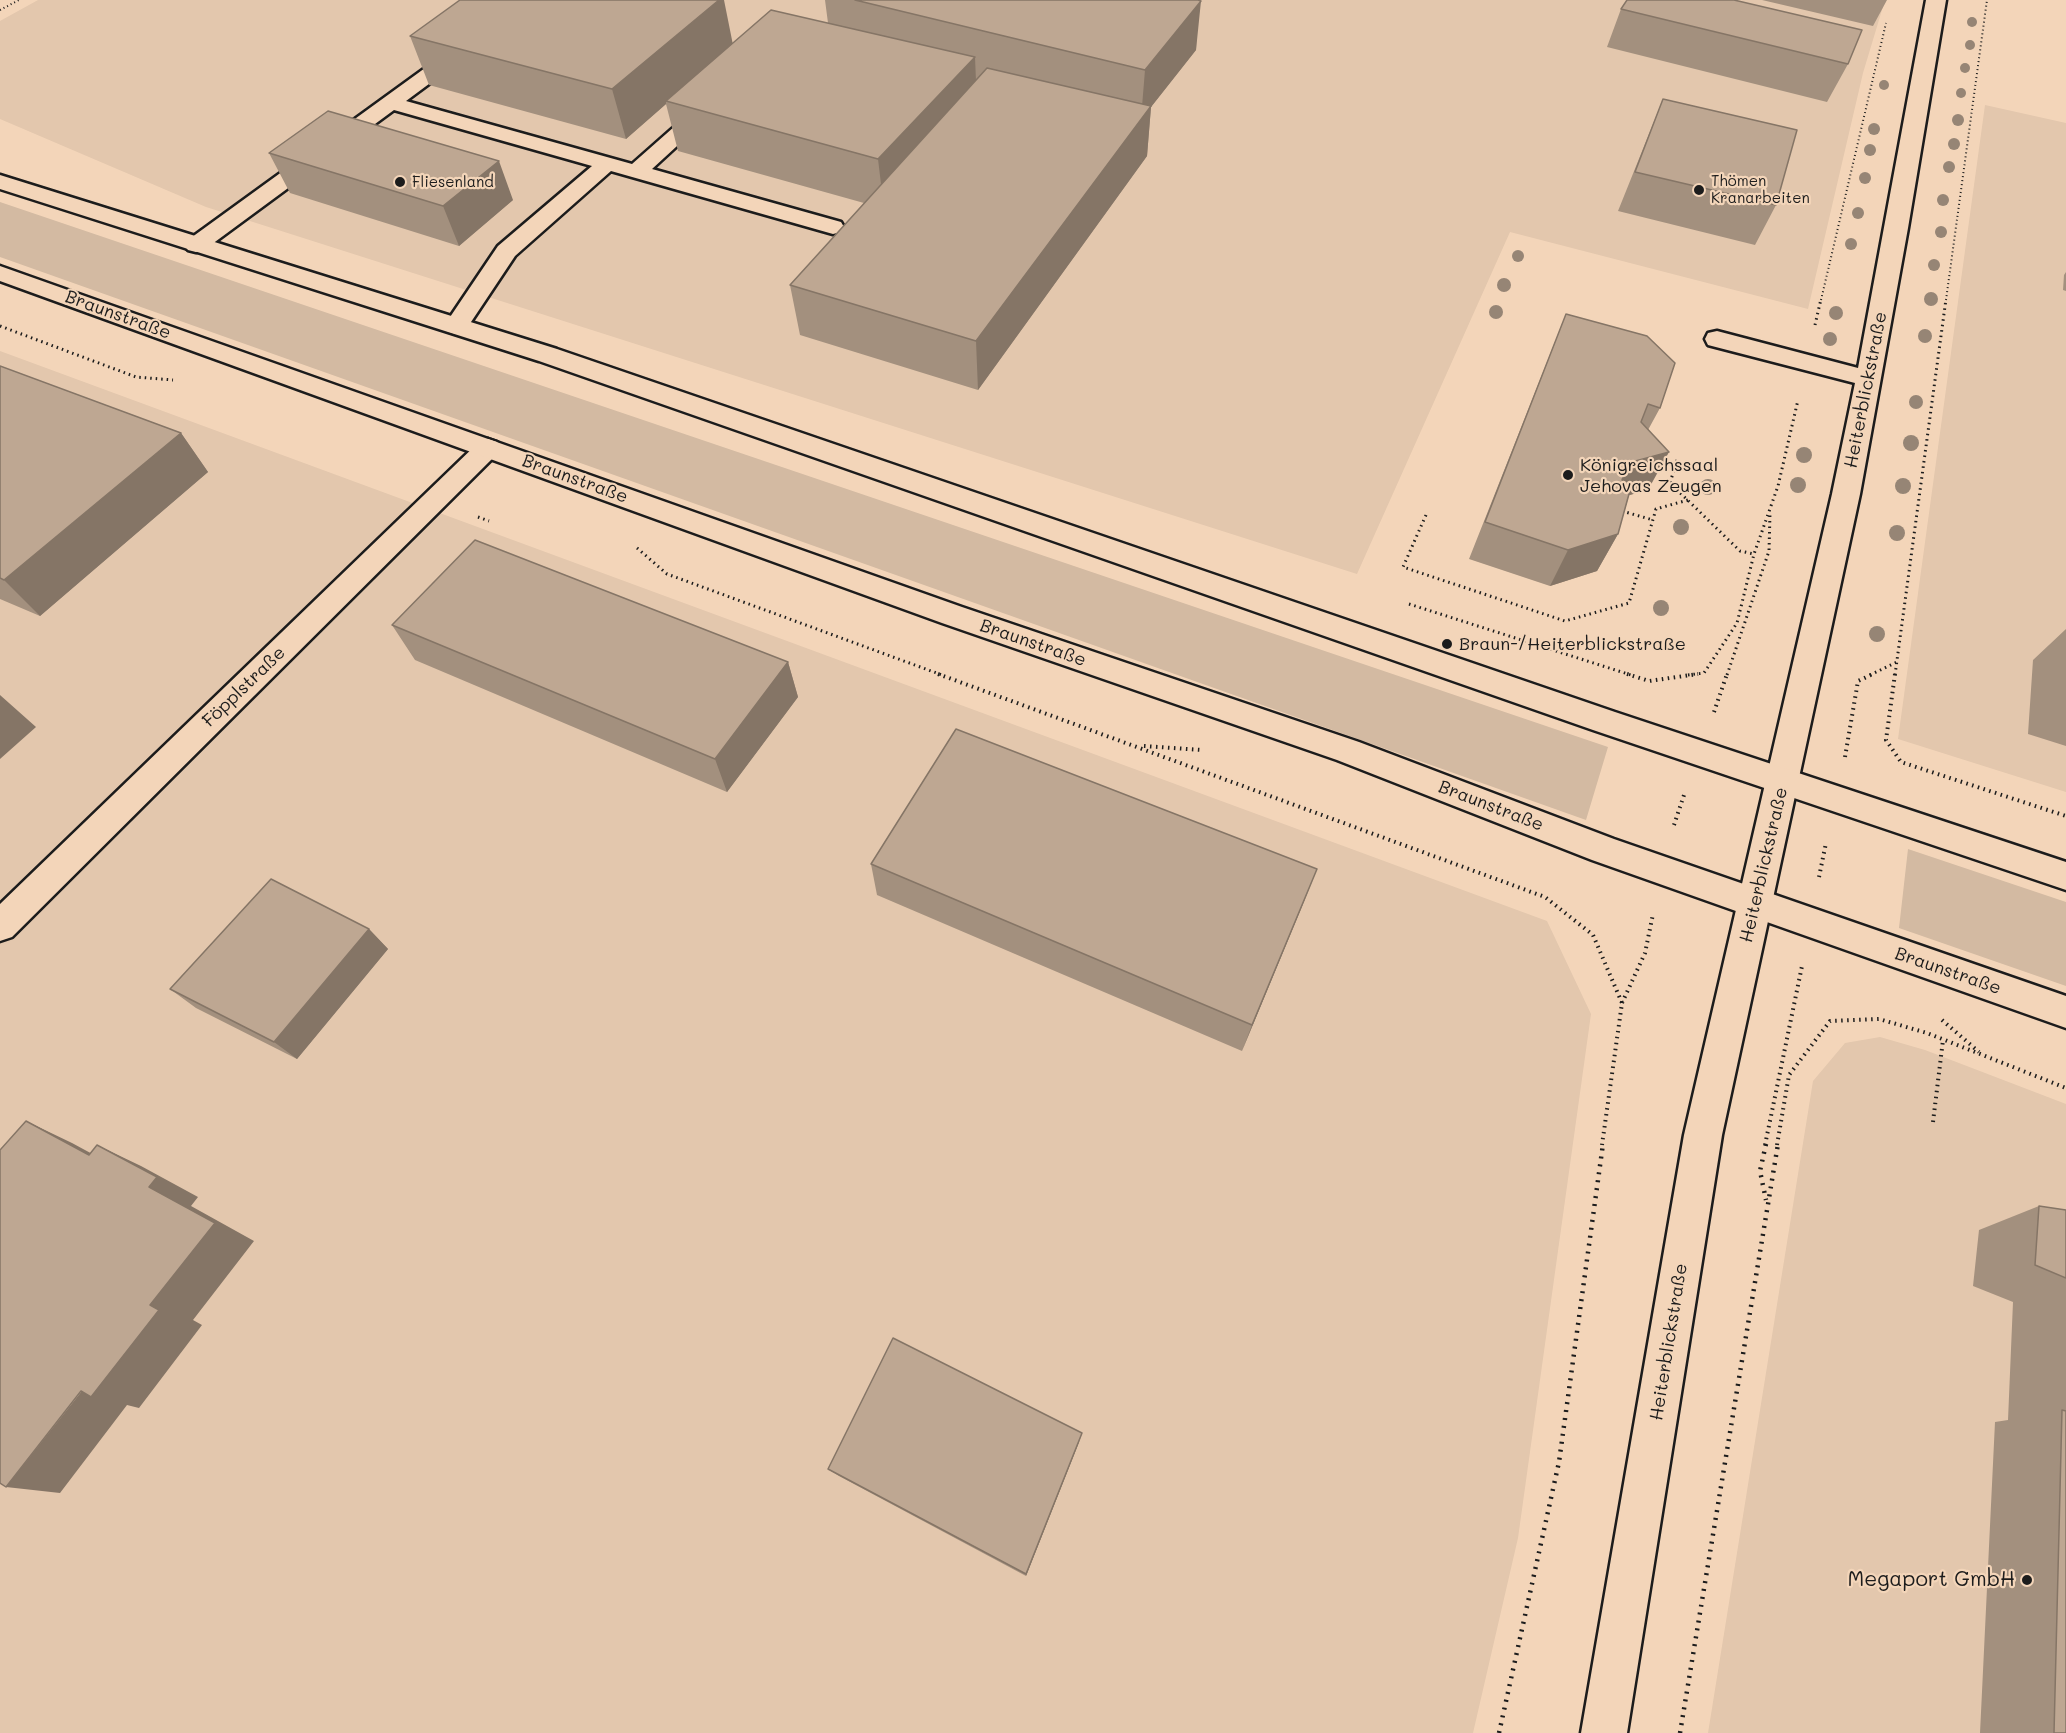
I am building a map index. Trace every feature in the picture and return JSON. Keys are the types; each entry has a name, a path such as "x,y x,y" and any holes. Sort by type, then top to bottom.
{"main road":[{"name":"Heiterblickstraße","path":"1604,1733 1703,1135 1846,494 1869,380 1936,0"},
{"path":"196,245 475,41"},
{"path":"636,172 720,96"},
{"path":"392,103 833,227"},
{"path":"456,326 506,251 607,164"},
{"path":"0,182 582,367 1604,721 2066,876"},
{"name":"Braunstraße","path":"0,273 952,615 1348,751 1604,850 2066,1012"},
{"path":"1717,339 1869,380"},
{"name":"Föpplstraße","path":"0,926 488,448"}],"path":[{"path":"0,10 19,0"},
{"path":"1987,0 1886,740 1901,762 2066,816"},
{"path":"1398,601 1649,681 1704,673 1737,623 1754,554 1778,486 1886,23"},
{"path":"0,326 136,377"},
{"path":"1655,460 1675,466"},
{"path":"1677,460 1670,483 1740,551 1754,554"},
{"path":"1426,515 1403,567 1565,621 1629,603 1656,509 1688,500"},
{"path":"1615,509 1653,520"},
{"path":"667,574 1545,897 1593,935 1622,1003 1559,1462 1499,1733"},
{"path":"1680,1733 1789,1075 1830,1021 1879,1019 1943,1040 2066,1088"},
{"path":"1933,1122 1943,1040"}],"shaded area":[{"path":"38,0 1885,0 1863,73 1808,309 1510,232 1357,574 206,207 0,119 0,21"},
{"path":"1985,105 2066,123 2066,792 1898,739"},
{"path":"0,202 1608,747 1586,820 0,257"},
{"path":"0,351 1547,921 1591,1014 1518,1538 1473,1733 0,1733"},
{"path":"1908,849 2066,902 2066,986 1899,928"},
{"path":"1880,1037 1925,1050 2066,1104 2066,1733 1708,1733 1813,1081 1845,1043"}],"building":[{"path":"460,0 719,0 612,89 410,36"},
{"path":"855,0 1198,0 1201,1 1145,70"},
{"path":"1627,0 1734,0 1862,30 1848,64 1621,9"},
{"path":"771,10 975,57 878,159 666,101"},
{"path":"987,68 1151,106 976,341 790,285"},
{"path":"1663,99 1797,130 1776,205 1635,172"},
{"path":"328,111 499,161 443,206 269,153"},
{"name":"Königreichssaal Jehovas Zeugen","path":"1566,314 1647,336 1675,363 1660,408 1648,404 1641,422 1669,452 1628,463 1622,480 1632,483 1618,534 1568,550 1485,522"},
{"path":"0,366 181,433 4,580 0,578"},
{"path":"475,540 788,662 715,759 392,625"},
{"path":"956,729 1317,869 1252,1025 871,864"},
{"path":"271,879 369,929 274,1042 170,989"},
{"path":"26,1121 89,1155 97,1145 157,1177 149,1187 215,1223 150,1305 159,1310 91,1397 81,1391 6,1487 0,1483 0,1150"},
{"path":"2039,1206 2066,1210 2066,1278 2035,1265"},
{"path":"893,1338 1082,1433 1026,1574 828,1469"},
{"path":"2062,1410 2066,1411 2066,1733 2054,1733"}],"place":[{"name":"Fliesenland","path":"400,182"},
{"name":"Thömen Kranarbeiten","path":"1699,190"},
{"name":"Königreichssaal Jehovas Zeugen","path":"1568,475"},
{"name":"Braun-/Heiterblickstraße","path":"1447,644"},
{"name":"Megaport GmbH","path":"2027,1580"}]}
